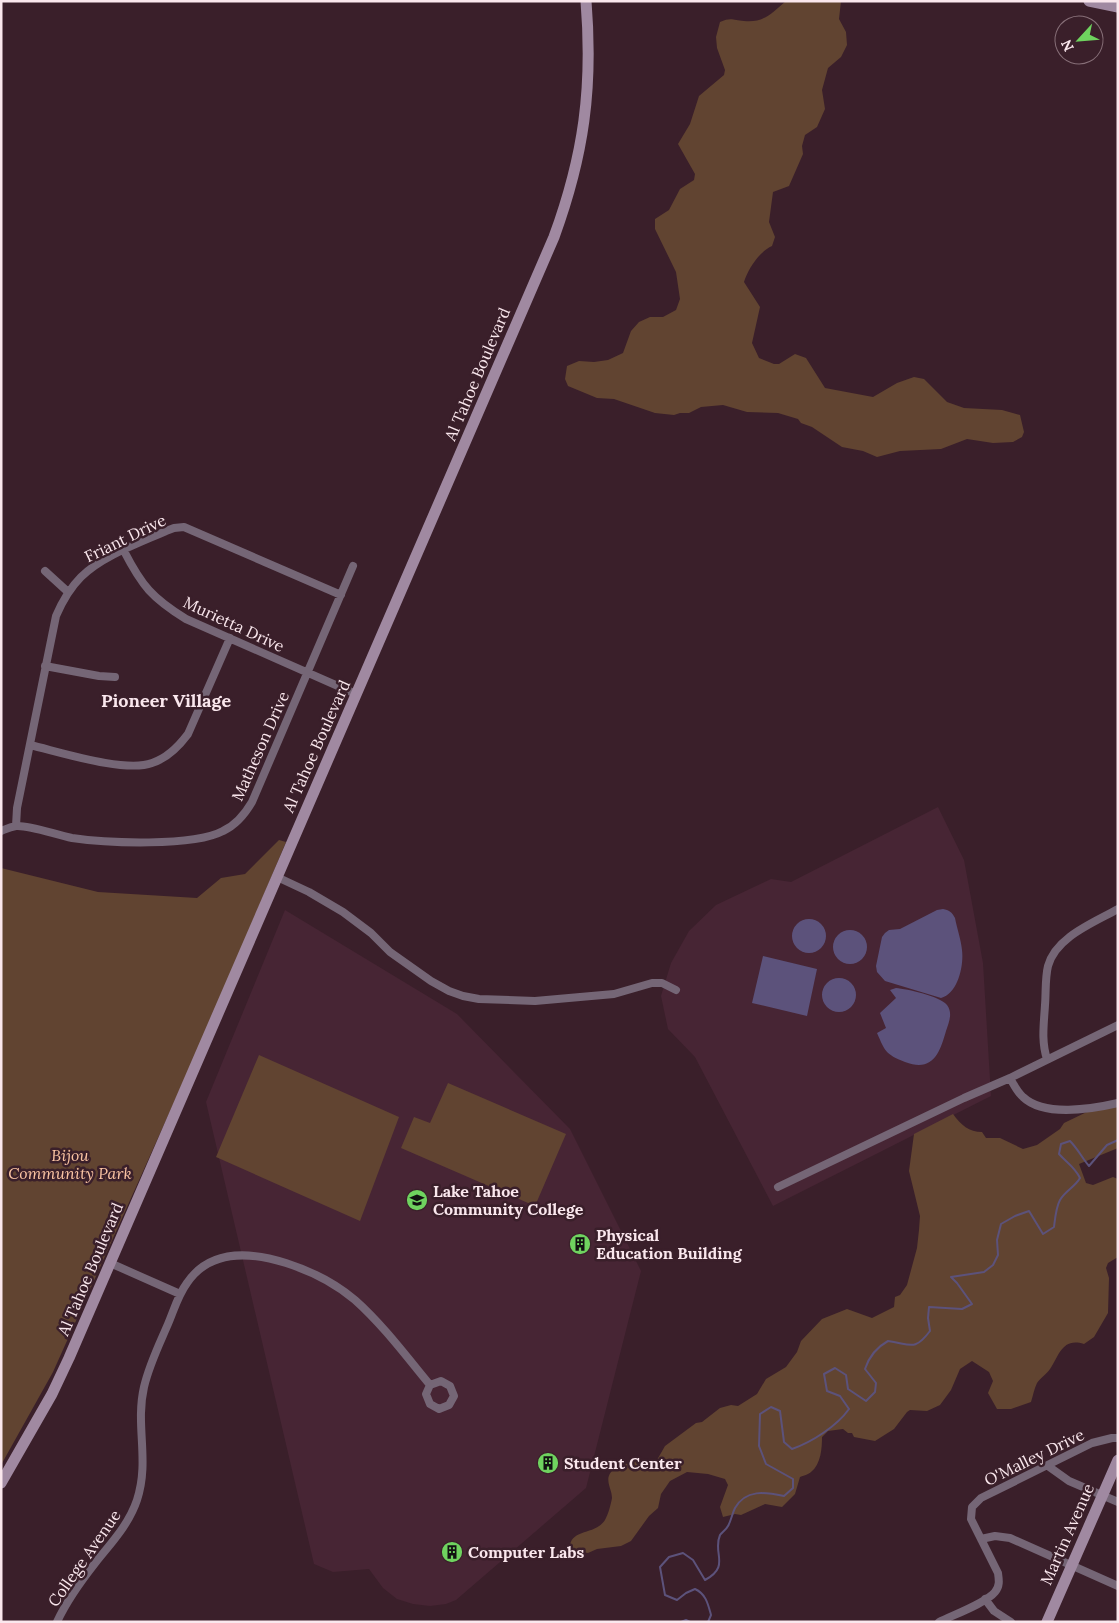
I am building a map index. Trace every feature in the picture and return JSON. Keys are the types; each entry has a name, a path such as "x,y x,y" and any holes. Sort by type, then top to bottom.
{"main road":[{"name":"Al Tahoe Boulevard","path":"1,1483 61,1377 546,256 570,190 581,143 587,97 589,51 586,1"},
{"path":"1089,1 1118,7"},
{"name":"Martin Avenue","path":"1047,1622 1118,1460"}],"street":[{"name":"Friant Drive","path":"16,826 17,808 56,616 68,592 94,566 166,531 184,527 341,595"},
{"name":"Murietta Drive","path":"124,551 140,580 153,596 186,619 356,694"},
{"name":"Matheson Drive","path":"16,826 71,838 120,842 176,841 223,832 244,815 252,802 353,566"},
{"path":"45,571 68,592"},
{"path":"30,745 118,765 137,766 160,760 178,746 188,734 230,638"},
{"path":"45,666 115,677"},
{"path":"1,831 16,826"},
{"path":"276,877 309,892 343,912 371,933 390,952 431,981 463,996 535,1001 614,994 652,983 662,983 676,990"},
{"path":"1046,1059 1043,1032 1047,968 1051,957 1068,937 1118,909"},
{"path":"778,1187 1118,1025"},
{"path":"1010,1078 1022,1097 1028,1102 1044,1108 1061,1110 1098,1107 1118,1103"},
{"name":"College Avenue","path":"57,1622 80,1582 123,1529 137,1501 141,1486 144,1452 141,1420 143,1389 153,1357 180,1294 188,1281 210,1262 222,1257 250,1255 297,1266 320,1276 370,1314 430,1385"},
{"path":"110,1263 180,1294"},
{"name":"O'Malley Drive","path":"939,1622 985,1600 995,1592 1000,1582 998,1573 971,1519 972,1507 981,1498 1092,1443 1118,1438"},
{"path":"1048,1466 1069,1481 1118,1502"},
{"path":"981,1539 995,1536 1010,1538 1118,1586"},
{"path":"985,1600 994,1611 1011,1622"}],"shaded area":[{"path":"938,807 964,860 983,963 991,1096 773,1206 695,1057 668,1029 661,996 671,963 689,931 716,905 771,879 791,882"},
{"path":"943,909 953,914 955,918 962,950 961,971 952,991 941,998 885,981 877,972 876,966 882,937 885,933 889,930 900,929 937,910"},
{"name":"Lake Tahoe Community College","path":"285,910 457,1014 570,1129 641,1271 586,1488 456,1600 446,1604 430,1606 413,1604 397,1599 383,1588 369,1569 333,1572 314,1564 206,1102"},
{"path":"809,919 821,924 826,936 821,948 809,953 797,948 792,936 797,924"},
{"path":"850,930 862,935 867,947 862,959 850,964 838,959 833,947 838,935"},
{"path":"763,956 817,969 807,1016 752,1003"},
{"path":"839,978 851,983 856,995 851,1007 839,1012 827,1007 822,995 827,983"},
{"path":"896,988 931,996 943,1002 949,1008 949,1021 941,1046 938,1053 929,1063 915,1065 893,1057 884,1048 877,1033 886,1028 880,1013 896,998 890,990"}],"green space":[{"path":"786,1 841,1 839,19 846,32 847,45 841,57 828,68 822,90 825,109 817,127 805,135 802,146 803,154 789,186 773,192 769,222 775,237 772,246 755,261 744,282 760,307 752,343 759,358 779,364 795,354 806,358 825,388 873,397 897,383 914,377 924,379 947,402 964,408 1002,410 1020,415 1024,432 1022,437 1013,442 993,443 967,439 941,449 900,451 877,457 863,451 842,447 812,427 801,423 798,419 778,413 747,412 723,405 701,407 689,413 674,415 655,413 614,399 597,398 568,386 565,379 567,366 579,361 594,362 608,360 623,353 631,331 639,322 650,317 663,317 676,310 680,299 676,272 655,229 655,219 669,210 680,189 694,180 695,174 678,144 690,124 699,96 724,75 725,70 717,48 716,37 720,22 730,19 751,21 762,19"},
{"name":"Bijou Community Park","path":"279,840 286,842 210,1022 53,1372 1,1465 1,868 98,892 197,898 221,878 245,874"},
{"path":"259,1055 399,1117 360,1221 216,1157"},
{"path":"448,1083 566,1134 535,1206 401,1148 414,1117 430,1123"},
{"path":"1118,1105 1118,1148 1079,1164 1086,1183 1093,1185 1113,1177 1118,1179 1118,1257 1108,1263 1106,1268 1109,1278 1108,1313 1094,1337 1084,1344 1071,1343 1062,1349 1049,1371 1037,1383 1031,1402 1011,1409 997,1409 988,1393 993,1381 989,1372 972,1361 960,1369 951,1390 940,1405 927,1411 910,1410 894,1429 875,1441 854,1437 852,1433 848,1433 843,1429 828,1431 822,1437 817,1465 810,1473 800,1477 795,1494 782,1507 765,1504 741,1515 735,1514 723,1517 720,1507 728,1485 725,1479 708,1474 687,1472 670,1481 661,1494 658,1508 649,1516 631,1541 621,1546 597,1549 588,1553 570,1550 573,1538 601,1525 605,1520 612,1498 608,1478 617,1467 635,1461 647,1467 657,1460 665,1446 696,1423 702,1422 720,1408 731,1405 738,1406 757,1394 766,1379 786,1367 797,1352 801,1341 822,1319 847,1309 872,1318 894,1307 895,1297 900,1295 907,1285 917,1248 920,1216 909,1171 914,1134 953,1114 966,1127 973,1131 982,1132 986,1138 1000,1138 1023,1149 1037,1145 1060,1129 1064,1123 1093,1109"}],"waterway":[{"path":"708,1622 711,1615 709,1607 699,1591 695,1589 677,1600 665,1595 660,1567 669,1557 683,1553 693,1560 705,1580 717,1570 720,1535 728,1526 739,1502 756,1493 784,1496 793,1488 793,1479 766,1464 759,1446 760,1414 771,1407 780,1411 784,1442 792,1449 824,1433 849,1409 840,1396 827,1391 824,1374 835,1368 846,1375 848,1389 866,1401 875,1392 876,1383 865,1369 871,1356 880,1346 888,1341 907,1345 920,1342 930,1331 929,1307 962,1309 972,1304 951,1277 984,1272 993,1265 998,1255 997,1240 1001,1224 1029,1211 1043,1234 1054,1227 1060,1200 1080,1178 1059,1154 1061,1144 1070,1141 1089,1166 1107,1145 1118,1140"},
{"path":"681,1622 686,1620 690,1622"}],"place":[{"name":"Lake Tahoe Community College","path":"417,1200"},
{"name":"Physical Education Building","path":"580,1244"},
{"name":"Student Center","path":"548,1463"},
{"name":"Computer Labs","path":"452,1552"}],"district":[{"name":"Pioneer Village","path":"166,701"}]}
